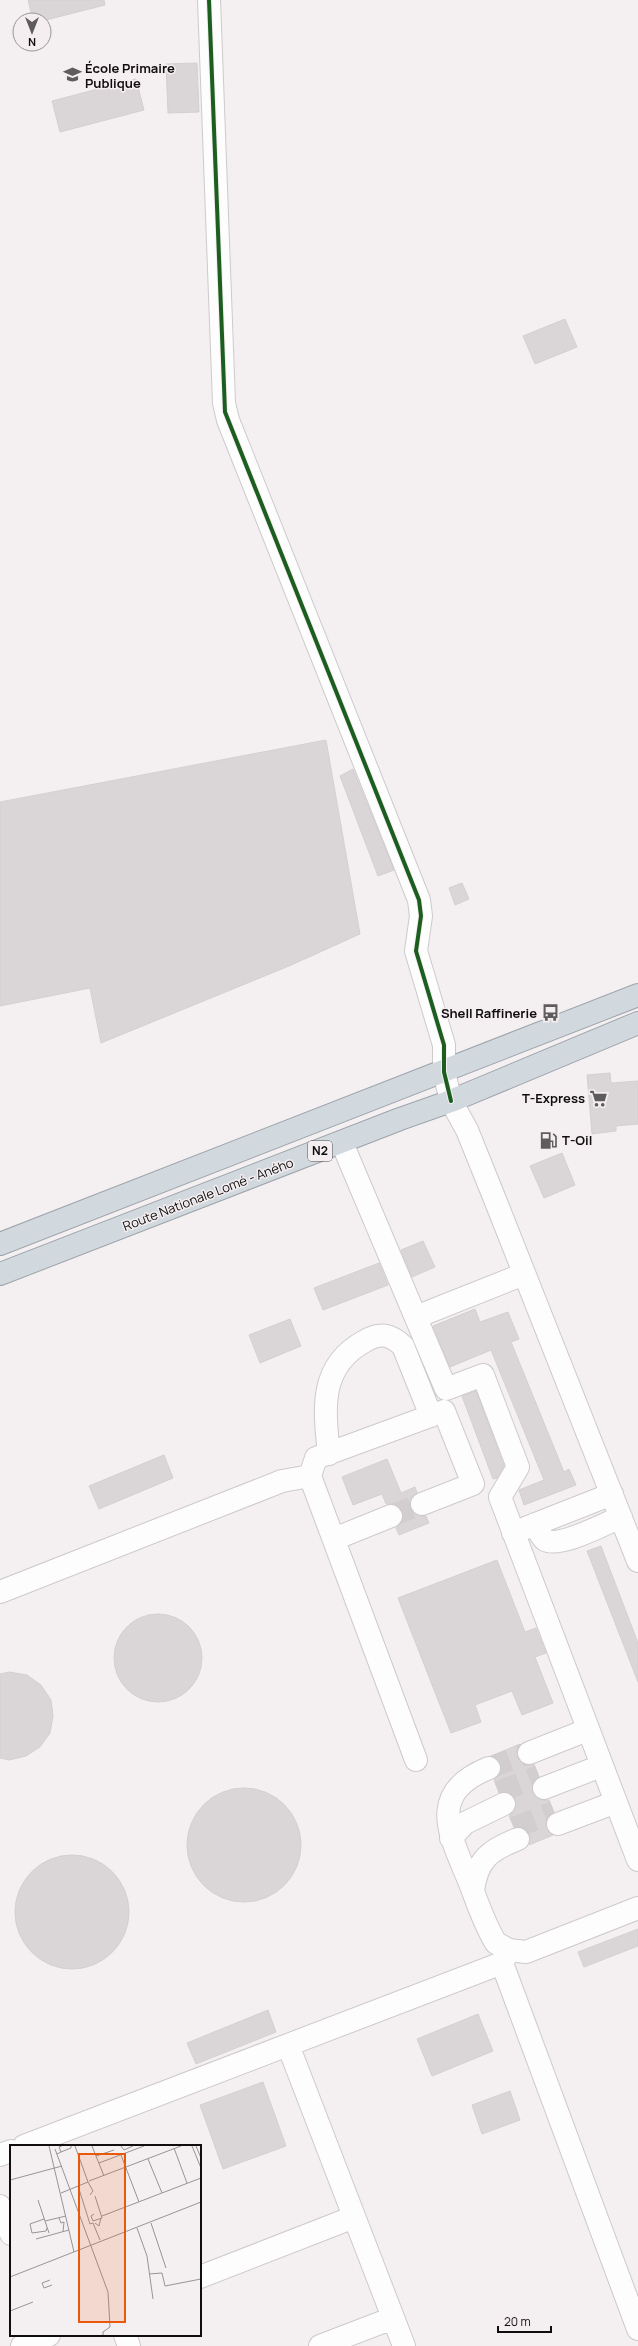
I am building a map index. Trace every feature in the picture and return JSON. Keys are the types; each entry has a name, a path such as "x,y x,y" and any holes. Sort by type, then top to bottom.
{"highway":[{"name":"N2","path":"0,1244 638,995"},
{"name":"Route Nationale Lomé - Aného","path":"0,1274 342,1143 400,1119 451,1101 638,1023"}],"street":[{"path":"209,0 226,412 419,900 421,916 416,951 444,1045 444,1072 451,1101 467,1130 638,1561"},
{"path":"342,1143 446,1389 483,1375 518,1467 500,1497 638,1860"},
{"path":"416,1317 524,1274"},
{"path":"329,1454 326,1401 330,1380 344,1355 373,1336 384,1334 394,1337 403,1346 431,1416"},
{"path":"416,1760 310,1476 316,1458 444,1411 473,1484 422,1504"},
{"path":"0,1592 282,1482 310,1476"},
{"path":"513,1533 612,1494"},
{"path":"334,1539 391,1516"},
{"path":"535,1524 544,1539 554,1543 620,1517"},
{"path":"601,1766 544,1788 601,1766"},
{"path":"504,1804 472,1774 454,1795 454,1842 491,1936 506,1957 638,2329"},
{"path":"454,1842 459,1809 504,1804"},
{"path":"454,1842 491,1822 504,1804"},
{"path":"473,1891 475,1877 480,1864 489,1854 504,1804"},
{"path":"27,2145 288,2045 506,1957 526,1952 638,1908"},
{"path":"288,2045 404,2346"},
{"path":"0,2155 10,2151"},
{"path":"0,2206 10,2231"},
{"path":"201,2277 354,2217"},
{"path":"320,2346 393,2318"},
{"path":"22,2346 47,2336"},
{"path":"125,2336 129,2346"}],"building":[{"path":"28,0 104,0 105,5 52,18 52,12 31,12"},
{"path":"197,63 199,112 168,113 166,64"},
{"path":"136,79 144,110 60,132 52,101"},
{"path":"565,319 577,347 535,364 523,336"},
{"path":"326,740 360,934 289,966 101,1043 90,988 0,1006 0,802"},
{"path":"353,769 394,870 378,876 340,776"},
{"path":"462,883 469,899 455,905 449,888"},
{"path":"610,1073 611,1083 638,1081 638,1124 616,1126 616,1131 592,1134 587,1075"},
{"path":"562,1153 575,1185 544,1198 530,1166"},
{"path":"423,1241 435,1267 412,1277 401,1250"},
{"path":"379,1263 388,1285 323,1310 314,1288"},
{"path":"475,1309 480,1322 508,1312 519,1339 511,1342 564,1472 569,1469 576,1485 524,1505 519,1490 544,1480 491,1350 450,1367 433,1326"},
{"path":"290,1319 301,1346 260,1363 249,1335"},
{"path":"476,1391 504,1466 497,1478 493,1479 462,1396"},
{"path":"164,1455 173,1478 99,1509 89,1486"},
{"path":"387,1459 401,1493 415,1487 417,1493 410,1502 411,1509 420,1516 426,1516 429,1523 399,1535 396,1528 401,1523 403,1517 399,1506 386,1504 382,1494 353,1505 342,1477"},
{"path":"601,1546 638,1643 638,1682 587,1551"},
{"path":"497,1560 525,1632 536,1628 546,1653 535,1657 553,1703 522,1715 512,1691 475,1705 481,1722 451,1733 398,1598"},
{"path":"158,1614 175,1618 189,1627 198,1641 202,1658 198,1675 189,1689 175,1698 158,1702 141,1698 127,1689 118,1675 114,1658 118,1641 127,1627 141,1618"},
{"path":"9,1672 27,1675 41,1685 51,1700 53,1716 50,1733 40,1747 26,1756 9,1760 0,1758 0,1674"},
{"path":"520,1744 517,1751 518,1758 527,1765 534,1764 539,1777 532,1786 533,1793 542,1800 549,1800 554,1812 548,1816 546,1822 546,1829 553,1835 529,1845 529,1834 520,1827 514,1827 509,1816 515,1811 515,1799 511,1793 499,1793 494,1780 499,1775 501,1768 500,1762 491,1756"},
{"path":"244,1788 266,1792 284,1805 297,1823 301,1845 297,1867 284,1885 266,1898 244,1902 222,1898 204,1885 191,1867 187,1845 191,1823 204,1805 222,1792"},
{"path":"72,1855 94,1859 112,1872 125,1890 129,1912 125,1934 112,1952 94,1965 72,1969 50,1965 32,1952 19,1934 15,1912 19,1890 32,1872 50,1859"},
{"path":"638,1929 638,1946 584,1967 578,1952"},
{"path":"268,2010 276,2032 196,2064 187,2043"},
{"path":"478,2014 493,2051 432,2076 417,2039"},
{"path":"263,2082 286,2146 223,2169 200,2105"},
{"path":"510,2091 520,2120 482,2134 472,2105"}],"tunnel":[{"path":"391,1516 422,1504"},
{"path":"489,1768 529,1753"},
{"path":"499,1792 539,1776"},
{"path":"514,1828 554,1812"}],"cycle path":[{"path":"209,0 225,412 419,900 421,916 416,951 444,1045 444,1072 451,1101"}],"place":[{"name":"École Primaire Publique","path":"72,75"},
{"name":"Shell Raffinerie","path":"550,1013"},
{"name":"T-Express","path":"598,1098"},
{"name":"T-Oil","path":"549,1140"}]}
